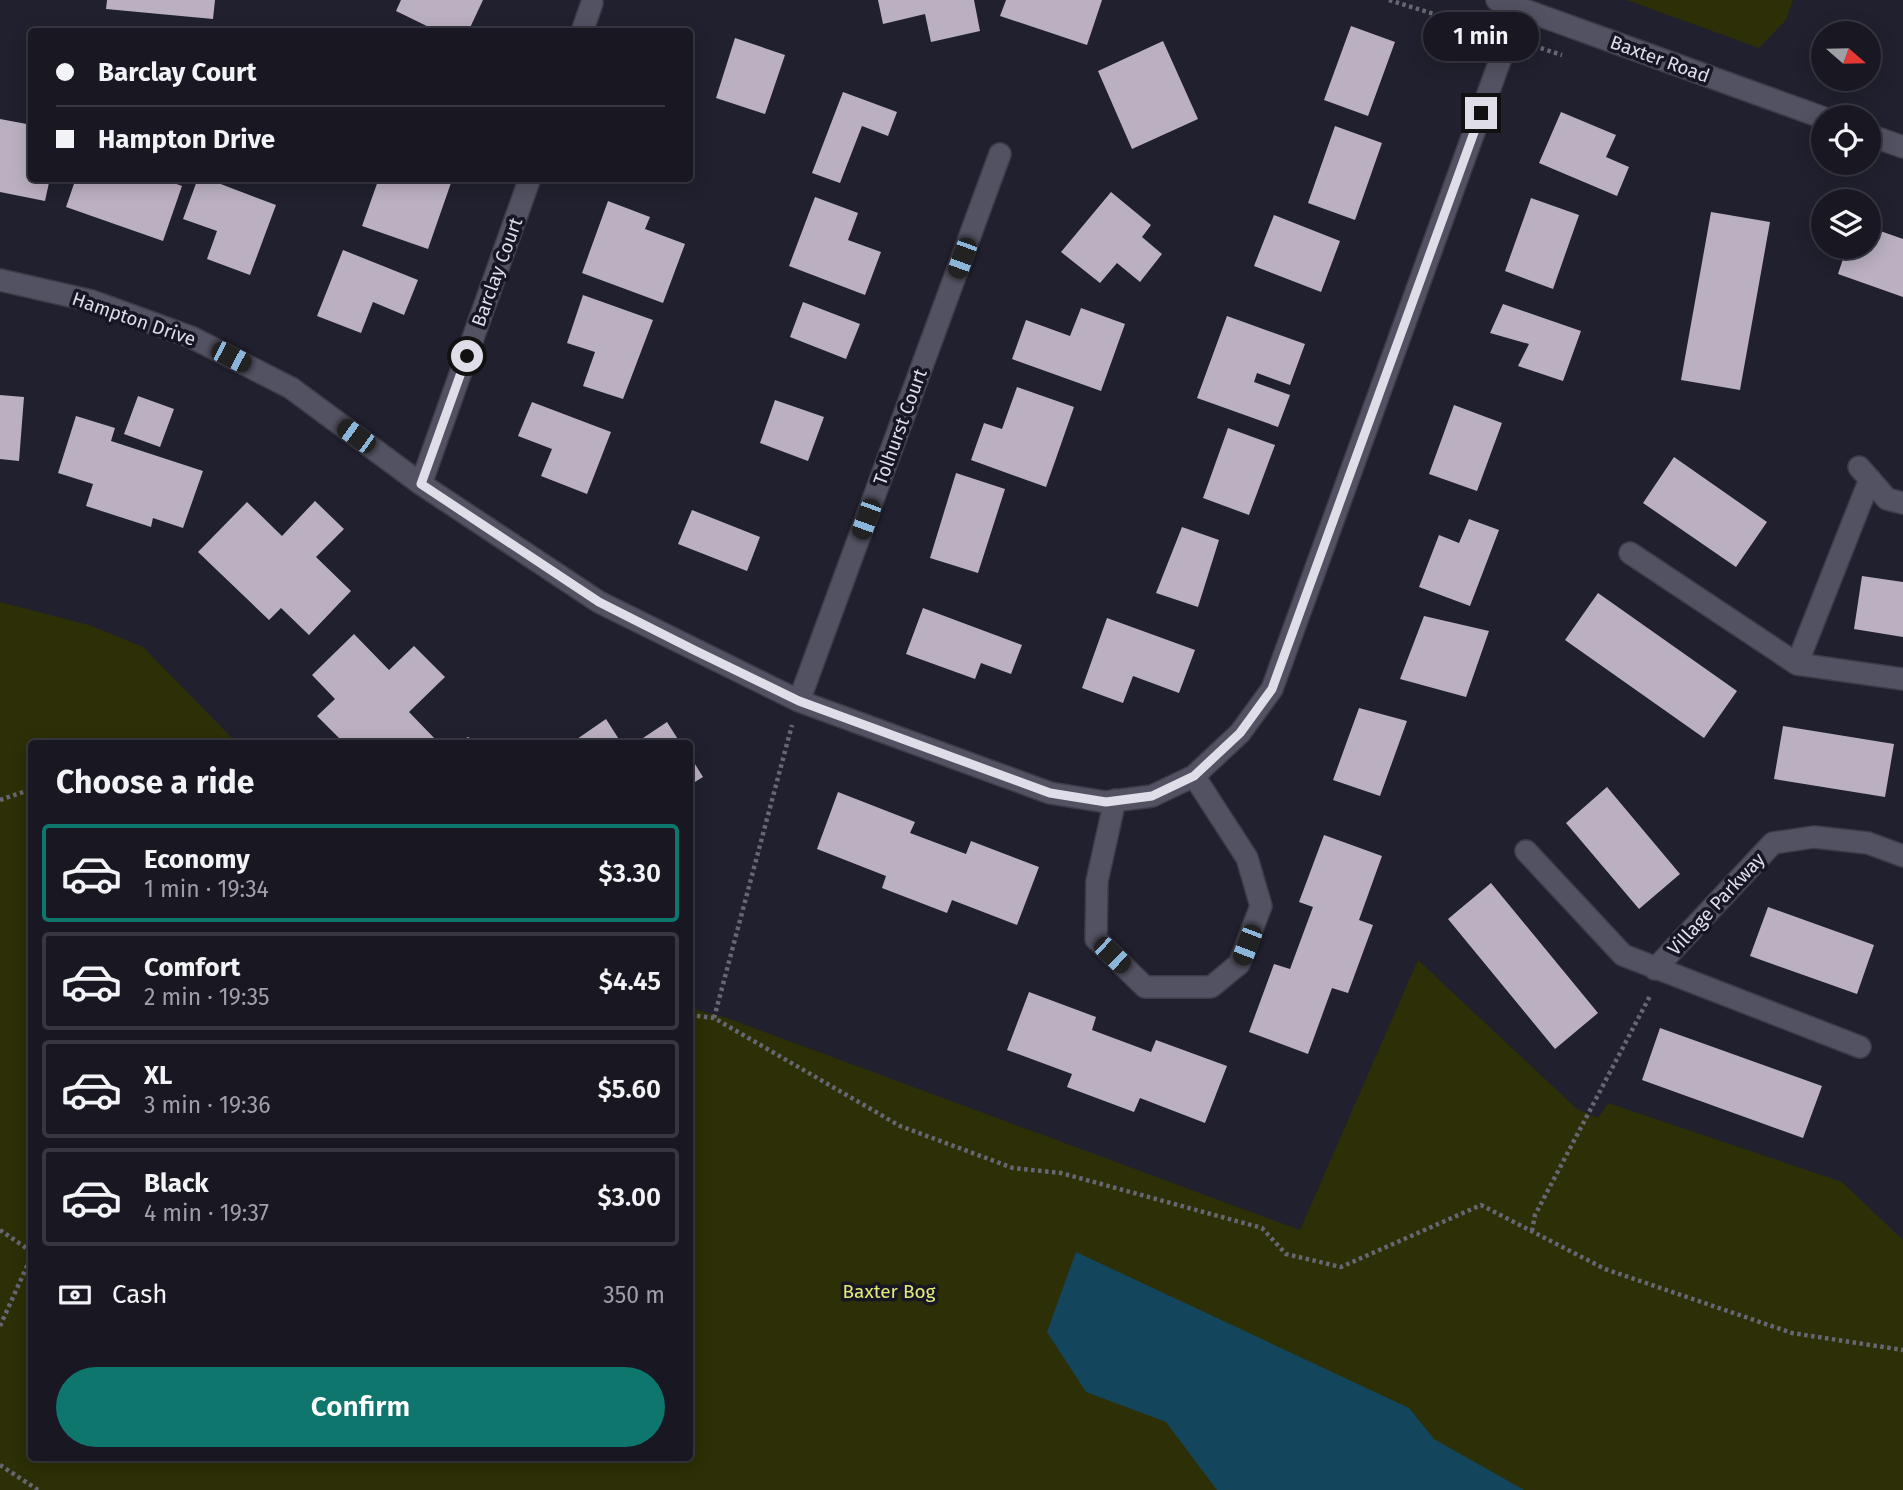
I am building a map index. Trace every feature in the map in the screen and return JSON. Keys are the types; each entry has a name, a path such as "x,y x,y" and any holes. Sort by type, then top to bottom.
{"street":[{"name":"Baxter Road","path":"1497,0 1811,113"},
{"path":"583,28 592,3"},
{"name":"Hampton Drive","path":"0,280 92,301 191,337 291,388 421,484 599,602 799,701 1050,793 1106,802 1152,796 1194,776 1240,733 1272,689 1519,8"},
{"path":"1881,139 1903,147"},
{"name":"Tolhurst Court","path":"799,701 1000,154"},
{"name":"Barclay Court","path":"421,484 529,182"},
{"path":"1797,664 1864,473 1887,499 1903,503"},
{"path":"1630,553 1797,664 1903,679"},
{"path":"1115,800 1097,881 1096,939 1145,987 1211,987 1239,964 1261,906 1247,858 1194,776"},
{"name":"Village Parkway","path":"1655,969 1773,843 1814,837 1868,844 1903,856"},
{"name":"Village Parkway","path":"1526,851 1623,955 1860,1046"}],"path":[{"path":"1389,0 1565,56"},
{"path":"714,1018 799,701"},
{"path":"0,800 28,790"},
{"path":"1532,1231 1535,1216 1651,995 1655,969"},
{"path":"693,1015 714,1018 900,1126 1013,1168 1061,1173 1262,1228 1286,1254 1341,1267 1481,1205 1605,1269 1792,1333 1903,1350"},
{"path":"0,1230 28,1251"},
{"path":"0,1326 28,1263"},
{"path":"0,1465 38,1490"}],"green space":[{"path":"1627,0 1793,0 1786,20 1759,48"},
{"name":"Baxter Bog","path":"0,602 89,625 143,647 234,740 28,740 28,1461 693,1461 693,1009 727,1018 1300,1230 1418,960 1577,1109 1598,1118 1608,1103 1842,1182 1903,1240 1903,1490 0,1490"}],"water":[{"path":"1076,1252 1409,1408 1434,1439 1524,1490 1217,1490 1166,1422 1086,1392 1047,1332"}],"building":[{"path":"107,0 215,0 213,19 106,9"},
{"path":"401,0 483,0 470,28 431,28 396,11"},
{"path":"878,0 974,0 980,31 931,42 925,14 883,24"},
{"path":"1006,0 1102,0 1087,45 1000,16"},
{"path":"1351,26 1395,42 1368,116 1324,100"},
{"path":"735,38 785,55 765,114 716,98"},
{"path":"1163,41 1198,119 1132,149 1098,71"},
{"path":"843,92 897,112 888,136 862,126 840,183 812,173"},
{"path":"1561,112 1616,135 1606,157 1629,167 1617,196 1539,163"},
{"path":"0,119 28,124 28,182 49,182 45,201 0,192"},
{"path":"1335,126 1382,143 1355,220 1308,203"},
{"path":"75,182 171,182 182,186 163,241 66,207"},
{"path":"197,182 216,182 276,205 250,275 207,259 217,231 183,219"},
{"path":"378,182 451,182 428,249 362,226"},
{"path":"1111,192 1151,225 1142,237 1162,254 1140,282 1117,263 1100,283 1061,252"},
{"path":"815,197 858,213 848,240 881,252 865,295 789,266"},
{"path":"1531,198 1579,215 1553,289 1505,271"},
{"path":"608,201 650,217 645,229 685,244 663,303 582,273"},
{"path":"1711,212 1770,222 1740,390 1681,380"},
{"path":"1274,215 1340,241 1321,292 1254,266"},
{"path":"1881,231 1903,239 1903,297 1838,274 1843,259 1881,259"},
{"path":"343,250 418,280 404,315 373,302 361,333 317,316"},
{"path":"583,295 653,320 623,399 583,386 595,352 567,343"},
{"path":"803,302 860,324 846,359 790,337"},
{"path":"1503,304 1581,331 1563,381 1518,366 1529,344 1490,333"},
{"path":"1081,308 1125,324 1101,391 1012,359 1026,320 1070,336"},
{"path":"1227,316 1305,344 1290,385 1257,373 1254,382 1290,395 1278,427 1197,398"},
{"path":"1017,387 1074,407 1046,487 971,460 984,423 1002,429"},
{"path":"0,395 24,397 19,461 0,459"},
{"path":"138,396 174,409 160,447 124,434"},
{"path":"775,400 824,417 808,461 760,443"},
{"path":"532,402 611,432 587,494 541,476 552,449 518,436"},
{"path":"1454,405 1502,423 1477,491 1429,474"},
{"path":"76,416 115,428 111,441 203,471 183,528 153,518 151,527 86,506 93,484 58,473"},
{"path":"1228,428 1275,445 1249,515 1203,498"},
{"path":"1674,457 1767,522 1736,567 1643,503"},
{"path":"956,473 1005,489 978,573 930,558"},
{"path":"315,501 344,529 316,557 351,591 309,635 281,608 269,620 198,552 247,502 282,536"},
{"path":"692,510 760,537 747,571 678,544"},
{"path":"1469,519 1499,530 1470,606 1419,587 1439,535 1459,543"},
{"path":"1182,527 1219,540 1198,607 1156,593"},
{"path":"1862,576 1903,582 1903,637 1854,629"},
{"path":"1598,593 1737,691 1704,738 1565,640"},
{"path":"923,608 1022,645 1011,674 981,663 975,679 906,654"},
{"path":"1424,616 1489,631 1466,697 1400,679"},
{"path":"1107,618 1195,650 1179,693 1133,676 1123,703 1082,688"},
{"path":"354,634 389,670 414,646 445,677 409,712 436,740 341,740 317,716 335,699 312,675"},
{"path":"1359,708 1407,721 1380,796 1333,780"},
{"path":"606,719 619,740 578,740"},
{"path":"667,722 678,740 640,740"},
{"path":"1783,726 1894,744 1885,797 1774,779"},
{"path":"693,761 703,777 693,783"},
{"path":"1607,787 1680,874 1639,909 1566,823"},
{"path":"838,792 915,822 910,833 966,854 971,841 1039,867 1017,925 952,900 947,913 882,888 886,876 817,849"},
{"path":"1324,835 1382,856 1359,920 1373,925 1348,993 1332,988 1308,1054 1249,1032 1274,964 1290,969 1313,907 1299,902"},
{"path":"1491,883 1598,1013 1555,1049 1448,919"},
{"path":"1768,907 1874,945 1857,994 1750,956"},
{"path":"1029,992 1096,1017 1092,1030 1151,1052 1156,1040 1227,1066 1205,1123 1140,1098 1134,1112 1067,1087 1072,1074 1007,1050"},
{"path":"1660,1028 1822,1086 1803,1138 1642,1080"}],"route":[{"path":"467,356 421,484 599,602 799,701 1050,793 1106,802 1152,796 1194,776 1240,733 1272,689 1481,113"}]}
